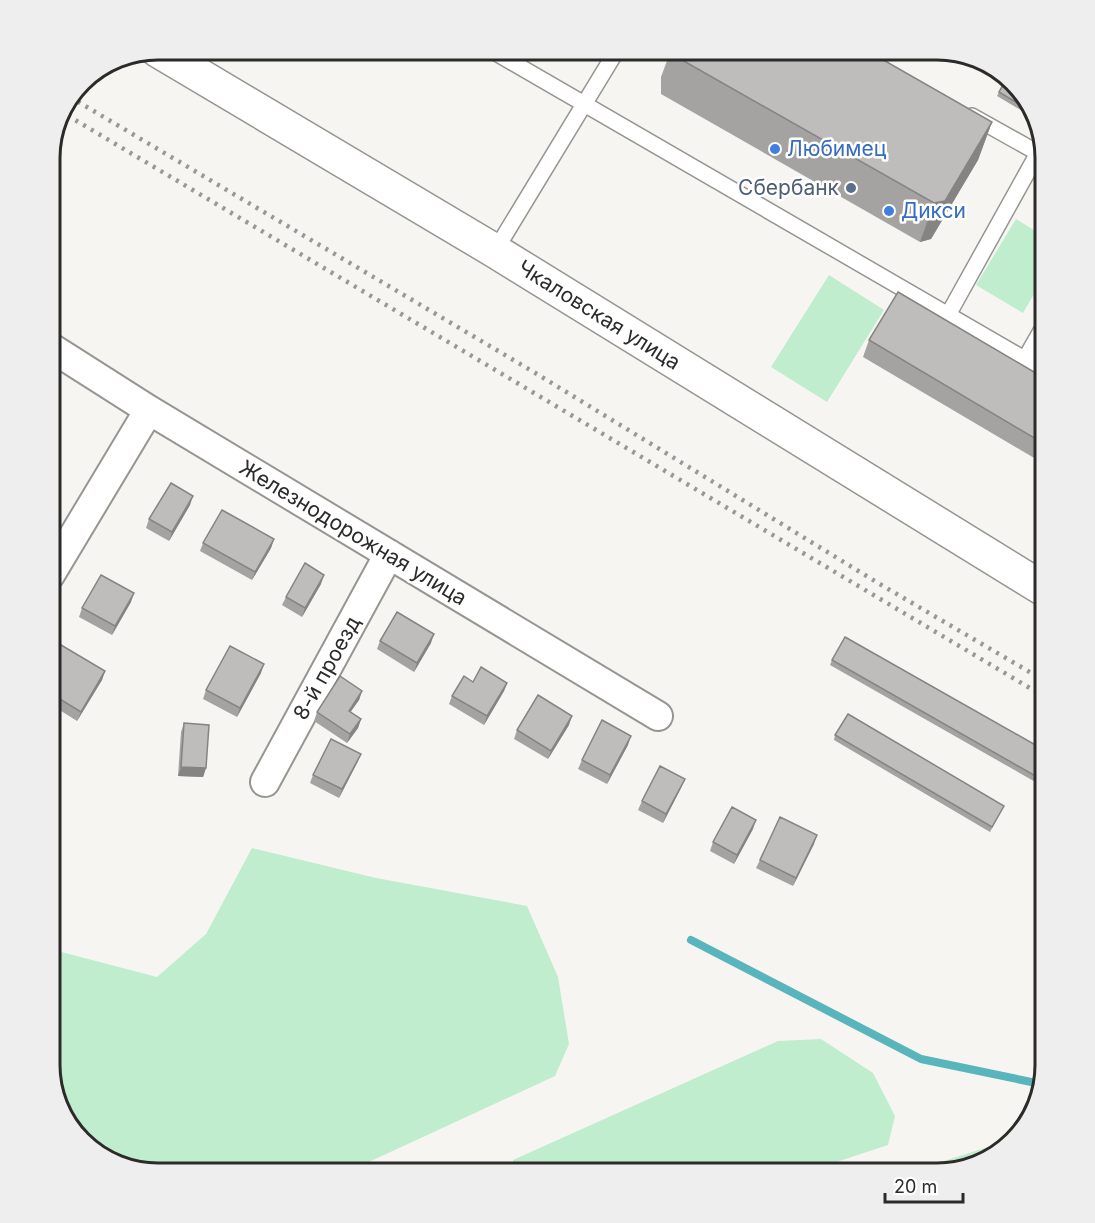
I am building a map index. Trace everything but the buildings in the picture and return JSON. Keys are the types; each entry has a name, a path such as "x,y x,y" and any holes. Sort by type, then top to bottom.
{"street":[{"name":"Чкаловская улица","path":"175,60 495,251 1035,584"},
{"name":"Железнодорожная улица","path":"60,354 148,410 658,716"},
{"path":"60,559 148,410"},
{"name":"8-й проезд","path":"266,782 389,554"}],"lane":[{"path":"508,60 1035,365"},
{"path":"495,251 611,60"},
{"path":"962,110 1034,151"},
{"path":"948,315 1035,167"},
{"path":"1025,359 1035,342"}],"green space":[{"path":"1016,219 1035,231 1035,292 1023,313 976,285"},
{"path":"829,275 884,310 827,402 771,367"},
{"path":"252,848 376,878 527,906 558,977 569,1044 555,1076 367,1163 158,1163 132,1160 114,1153 93,1139 80,1125 65,1097 60,1066 60,952 157,977 206,934"},
{"path":"821,1039 873,1073 895,1116 888,1145 833,1163 513,1163 513,1160 778,1041"},
{"path":"993,1145 969,1158 937,1163"}],"waterway":[{"path":"691,940 921,1059 1033,1082"}],"railway":[{"path":"78,102 537,374 878,583 1035,675"},
{"path":"69,116 1035,691"}],"place":[{"name":"Любимец","path":"775,149"},
{"name":"Сбербанк","path":"851,188"},
{"name":"Дикси","path":"889,211"}]}
